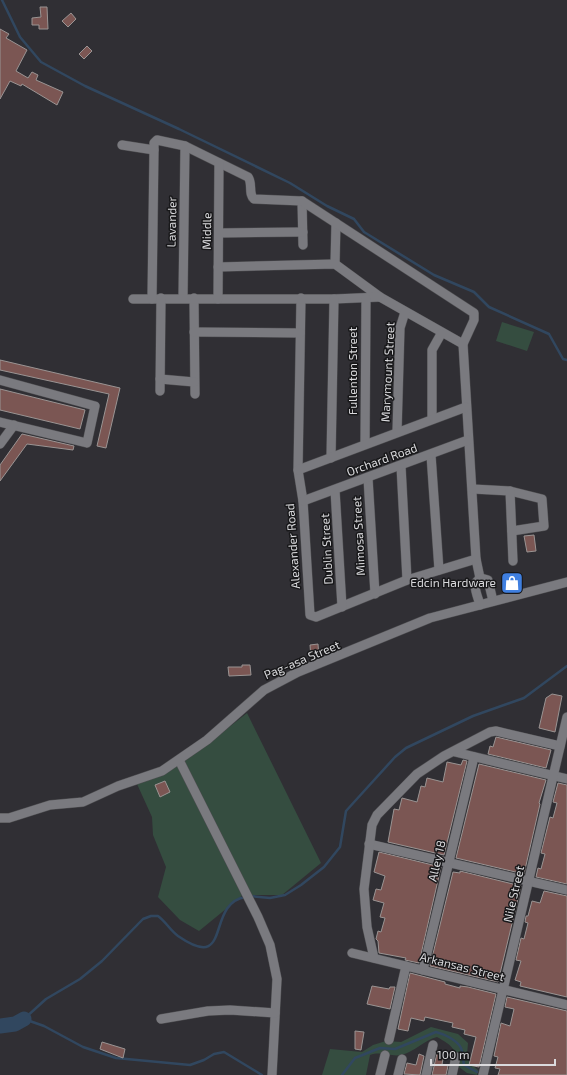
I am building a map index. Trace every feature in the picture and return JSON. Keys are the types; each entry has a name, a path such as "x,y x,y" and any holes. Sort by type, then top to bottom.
{"street":[{"path":"160,391 156,299 154,150 154,143 157,140 185,146 248,177 250,179 251,196 254,199 302,201 474,313 474,320 463,344 468,440 473,489 476,559 480,578"},
{"path":"122,145 154,150"},
{"name":"Lavander","path":"183,298 185,146"},
{"name":"Middle","path":"218,299 219,163"},
{"path":"302,201 303,245"},
{"path":"335,264 336,223"},
{"path":"219,233 303,232"},
{"path":"218,267 335,264 380,297 441,334 463,344"},
{"path":"133,299 366,299 380,297"},
{"path":"194,298 195,394"},
{"name":"Alexander Road","path":"301,298 298,470 303,501 311,616 316,617 407,580 476,559"},
{"path":"331,458 334,299"},
{"name":"Fullenton Street","path":"365,444 366,299"},
{"name":"Marymount Street","path":"397,432 400,328 405,312"},
{"path":"194,332 300,333"},
{"path":"432,418 432,350 441,334"},
{"path":"160,379 194,382"},
{"path":"0,380 96,406 87,443 0,422"},
{"path":"298,470 432,418 466,407"},
{"path":"0,444 14,425"},
{"name":"Orchard Road","path":"303,501 431,455 468,440"},
{"path":"431,455 439,570"},
{"path":"401,466 407,580"},
{"name":"Mimosa Street","path":"368,478 375,594"},
{"path":"473,489 510,491 542,499 544,524 542,528 512,531"},
{"name":"Dublin Street","path":"335,490 342,607"},
{"path":"510,491 513,561"},
{"path":"480,578 488,580 493,601"},
{"path":"480,578 474,584 480,604"},
{"name":"Pag-asa Street","path":"0,818 9,818 50,806 82,802 118,786 162,771 207,740 264,690 298,672 430,618 567,582"},
{"name":"Nile Street","path":"483,1075 553,775 562,748 567,721"},
{"path":"374,958 367,927 364,889 372,825 377,816 417,774 444,756 496,731 562,748"},
{"path":"455,752 567,779"},
{"name":"Alley 18","path":"423,970 474,757"},
{"path":"179,760 258,917 270,945 276,972 272,1074"},
{"path":"369,844 567,890"},
{"name":"Arkansas Street","path":"352,953 567,1005"},
{"path":"389,1040 406,966"},
{"path":"161,1019 208,1011 230,1010 275,1013"},
{"path":"426,1075 433,1045"},
{"path":"385,1055 380,1073 392,1075"},
{"path":"452,1075 456,1057"},
{"path":"398,1075 402,1060"}],"green space":[{"path":"502,322 534,332 527,351 496,341"},
{"path":"247,713 321,863 282,895 243,895 199,931 180,920 158,897 166,867 153,835 152,817 137,784 167,772 204,747"},
{"path":"431,1027 458,1034 468,1043 468,1058 471,1064 478,1070 477,1075 467,1073 459,1067 457,1056 453,1049 437,1037 401,1055 370,1055 366,1075 322,1075 330,1049 362,1052 373,1045 386,1041 401,1042"}],"building":[{"path":"40,7 47,7 48,29 39,29 39,25 32,25 32,18 41,17"},
{"path":"71,13 76,19 68,27 62,21"},
{"path":"0,29 9,34 6,38 27,50 16,71 28,78 32,72 38,75 36,80 63,92 57,105 22,84 21,86 10,81 0,99"},
{"path":"87,46 92,51 84,59 79,54"},
{"path":"0,360 120,388 106,448 97,446 109,394 0,370"},
{"path":"0,389 85,410 80,429 0,410"},
{"path":"22,434 74,446 73,450 27,444 0,481 0,465"},
{"path":"534,535 536,551 527,552 524,536"},
{"path":"318,644 319,657 311,658 310,645"},
{"path":"242,665 250,665 251,675 229,676 228,667 242,667"},
{"path":"552,694 562,696 555,732 539,728 546,698"},
{"path":"496,737 551,750 546,768 488,754 490,746 493,747"},
{"path":"463,760 467,761 444,855 388,842 394,809 399,810 402,798 417,802 421,786 425,787 427,778 443,782 447,762 461,765"},
{"path":"479,764 546,780 539,803 524,874 456,858"},
{"path":"165,781 170,792 160,797 155,785"},
{"path":"558,783 567,785 567,884 536,877 538,868 541,869 545,854 541,853 550,817 553,818 557,803 553,802"},
{"path":"379,852 441,867 419,963 405,960 406,958 379,953 378,941 376,939 378,931 381,932 385,918 380,917 384,903 373,900 376,889 381,890 385,876 374,872"},
{"path":"460,871 521,886 498,982 430,966 453,872 460,873"},
{"path":"544,891 567,896 567,997 520,986 521,982 515,980 521,961 516,960 521,938 524,939 528,923 525,922 526,916 528,916 532,901 540,903"},
{"path":"410,973 445,982 445,984 460,988 460,986 468,987 496,994 479,1067 469,1065 476,1037 464,1034 465,1030 452,1027 453,1023 425,1017 424,1021 411,1018 408,1031 398,1029"},
{"path":"372,986 389,989 390,987 395,987 390,1009 367,1004"},
{"path":"507,997 567,1011 567,1075 498,1075 500,1069 495,1068 498,1057 494,1056 501,1023 510,1026 514,1009 505,1007"},
{"path":"355,1031 364,1032 361,1050 355,1049"},
{"path":"102,1042 125,1049 123,1058 100,1049"},
{"path":"437,1053 444,1055 442,1064 448,1066 446,1075 432,1075"},
{"path":"419,1054 424,1056 420,1075 404,1074 407,1063 416,1065"}],"waterway":[{"path":"2,0 20,37 41,62 85,86 179,129 290,183 327,206 354,219 364,232 434,275 474,292 489,307 549,334 563,359 567,360"},
{"path":"250,896 270,898 285,895 301,885 324,867 340,847 346,811 395,757 406,748 473,716 524,698 567,666"},
{"path":"245,897 233,902 225,911 213,942 206,947 195,946 178,936 158,916 151,916 143,919 102,961 80,979 46,999 24,1019 44,1026 83,1047 116,1058 190,1065 204,1060 214,1054 224,1052 262,1075"},
{"path":"0,1026 15,1024 24,1019"},
{"path":"342,1075 355,1058 380,1048 395,1049 436,1032 457,1042 462,1050 464,1065 477,1072"}],"place":[{"name":"Edcin Hardware","path":"512,583"}]}
